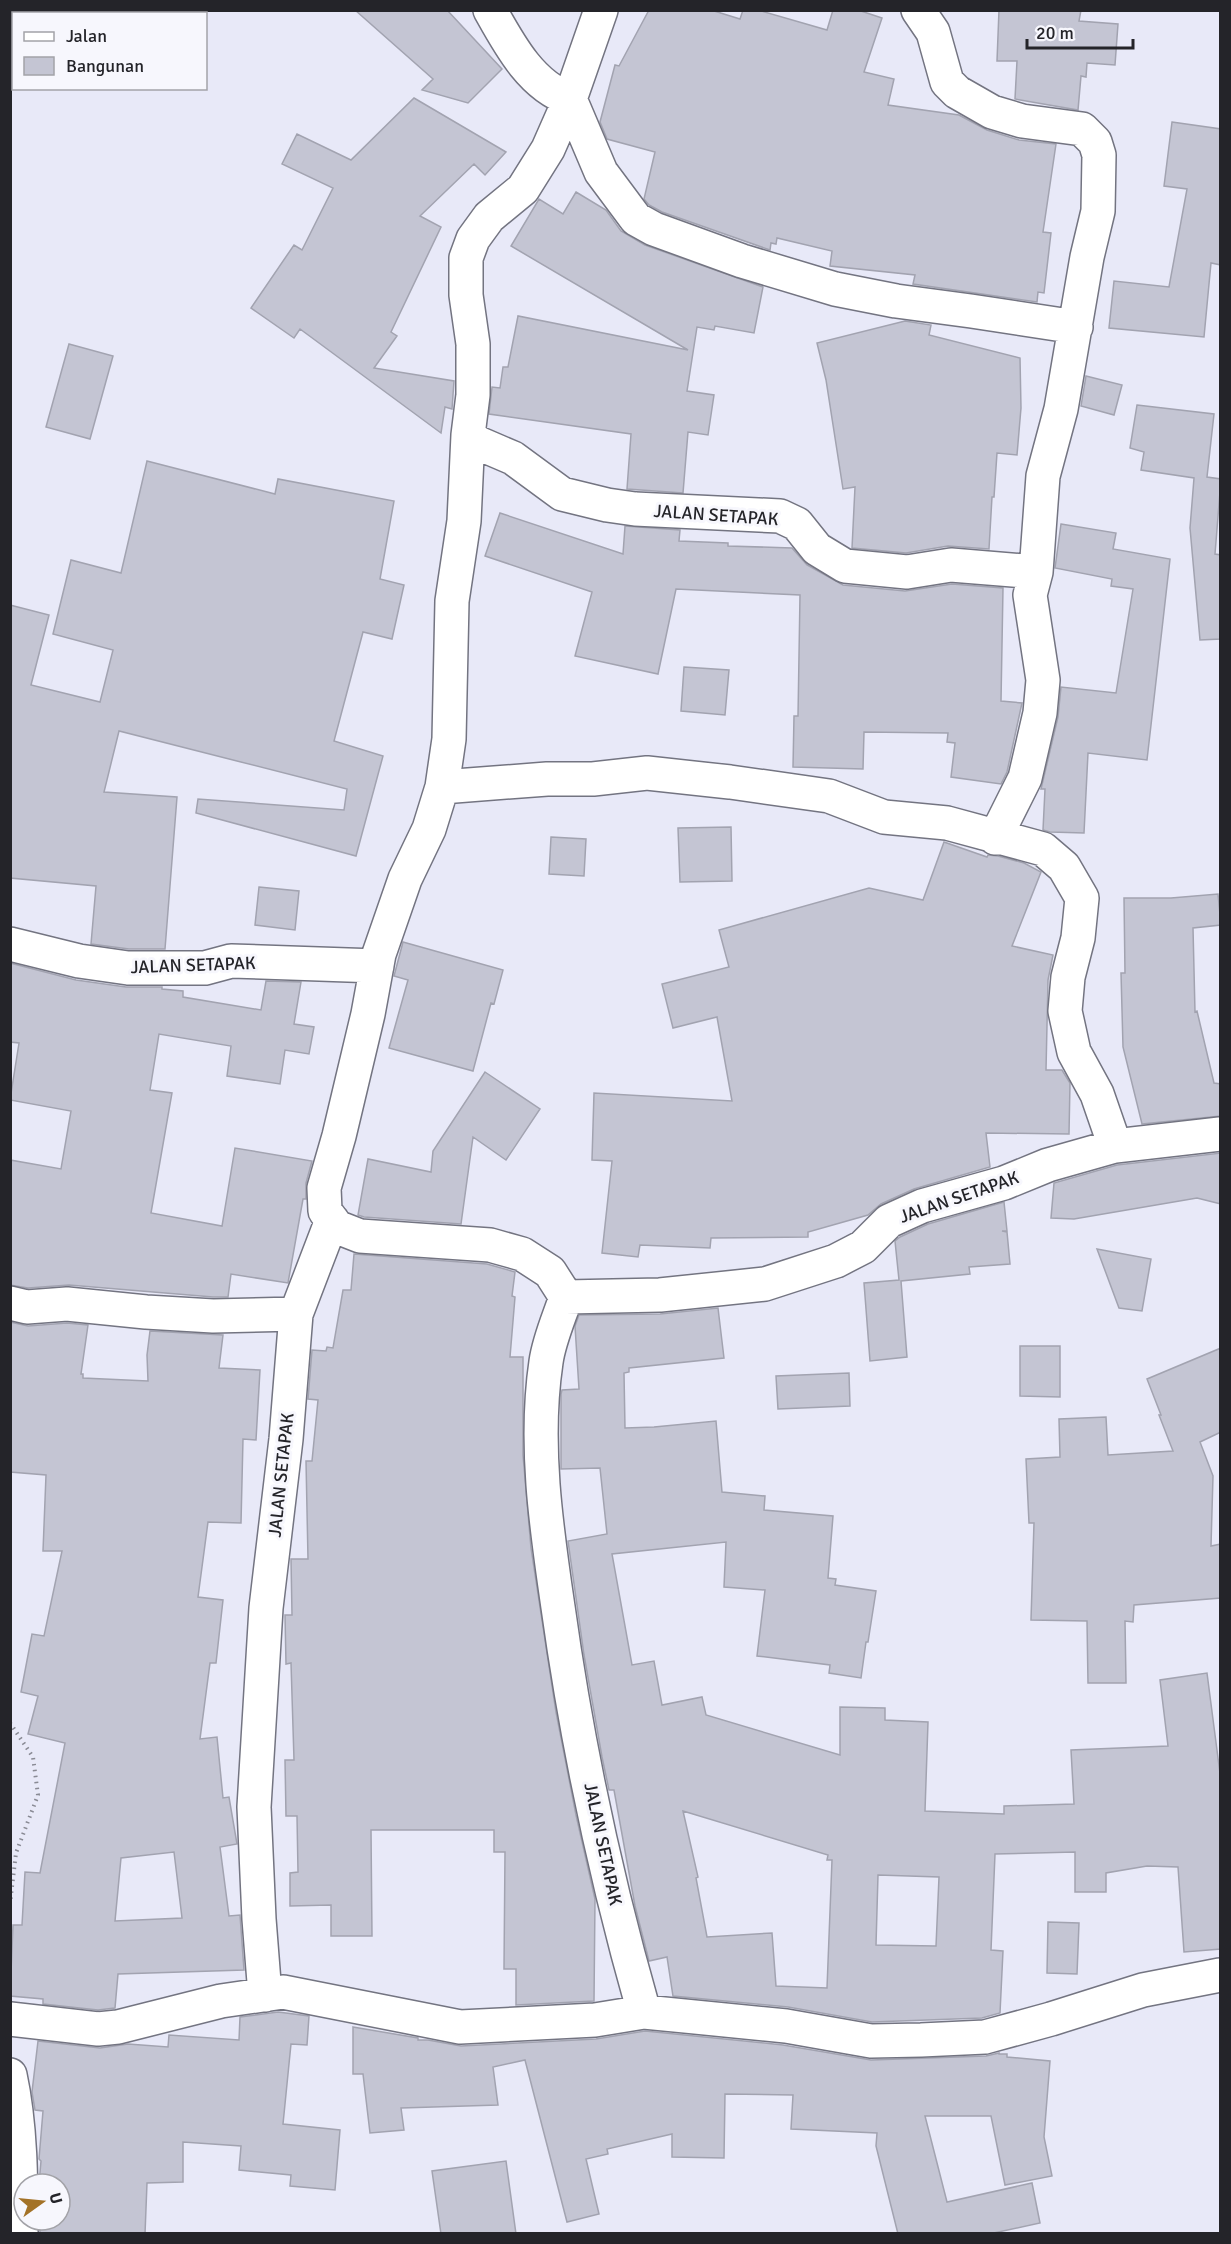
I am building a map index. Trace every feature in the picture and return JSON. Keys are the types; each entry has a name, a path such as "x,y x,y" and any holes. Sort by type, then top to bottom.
{"street":[{"path":"490,10 514,52 534,75 555,95 570,99"},
{"path":"566,1296 550,1272 522,1254 490,1245 360,1236 337,1227 325,1211 324,1188 342,1124 388,923 405,879 429,829 442,787 449,739 452,602 464,521 468,435 473,395 473,344 466,295 466,258 473,239 489,217 523,189 548,149 570,99 602,10"},
{"path":"918,10 933,32 947,82 957,92 970,101 1002,116 1082,129 1095,142 1099,155 1098,211 1087,257 1061,409 1043,476 1036,572 1030,595 1043,680 1040,713 1025,778 995,838"},
{"path":"570,99 601,172 636,219 654,228 742,261 836,289 896,302 1076,327"},
{"name":"JALAN SETAPAK","path":"468,435 513,458 562,494 635,509 780,516 797,524 817,549 845,566 907,572 951,565 1036,572"},
{"path":"442,787 547,779 593,779 647,773 829,796 885,817 947,823 995,838 1043,849 1064,867 1082,898 1078,938 1068,977 1065,1011 1074,1052 1097,1094 1116,1146"},
{"name":"JALAN SETAPAK","path":"10,944 79,961 128,968 205,968 231,961 377,966"},
{"name":"JALAN SETAPAK","path":"644,2012 601,1846 572,1704 547,1535 542,1475 542,1404 546,1360 566,1296 660,1295 765,1284 836,1261 863,1247 889,1221 922,1206 1004,1183 1048,1165 1116,1146 1221,1134"},
{"name":"JALAN SETAPAK","path":"265,1995 258,1918 254,1808 266,1608 286,1439 296,1314 332,1220"},
{"path":"10,1303 27,1307 67,1304 213,1316 296,1314"},
{"path":"10,2019 98,2029 118,2027 221,2001 283,1992 460,2027 595,2020 644,2012 786,2026 871,2041 985,2037 1052,2019 1143,1990 1221,1975"},
{"path":"10,2075 15,2096 18,2136 21,2234"}],"path":[{"path":"10,1723 33,1757 38,1795 16,1853 10,1904"}],"building":[{"path":"355,10 447,10 502,69 468,103 422,90 433,79"},
{"path":"649,10 711,10 740,19 743,10 758,10 827,30 833,10 858,10 882,18 864,72 894,79 888,105 959,115 987,130 1019,140 1056,144 1043,232 1051,233 1044,293 1038,292 1037,302 913,284 915,275 830,266 832,251 777,238 776,244 771,243 770,250 662,212 649,205 644,199 655,152 607,139 600,122 615,65 619,66"},
{"path":"999,10 1081,10 1079,21 1118,24 1115,65 1087,63 1086,77 1081,76 1078,110 1015,99 1017,61 997,61"},
{"path":"414,98 506,152 485,175 474,164 420,216 441,227 391,332 397,336 374,368 454,381 452,409 445,407 441,433 300,329 294,338 251,308 294,245 302,250 333,188 282,164 297,134 351,160"},
{"path":"1172,122 1221,129 1221,265 1211,263 1204,337 1109,328 1114,281 1169,287 1187,189 1164,186"},
{"path":"576,192 606,210 621,231 645,245 763,287 754,333 715,326 714,330 697,327 687,391 714,395 708,435 688,432 683,493 627,489 631,434 489,414 492,387 500,388 503,367 508,367 518,316 688,350 511,246 539,199 563,214"},
{"path":"905,321 931,325 929,335 1020,358 1021,408 1017,455 997,453 989,549 948,546 906,553 852,548 855,487 843,489 826,380 817,343"},
{"path":"69,344 113,356 90,439 46,427"},
{"path":"1086,376 1122,385 1114,415 1081,406"},
{"path":"1137,405 1214,414 1207,477 1221,479 1215,554 1221,555 1221,639 1200,640 1190,528 1194,478 1141,470 1144,452 1130,448"},
{"path":"147,461 275,494 278,479 394,501 380,579 404,585 392,639 363,632 334,741 383,756 356,856 196,813 198,799 344,810 347,789 119,731 104,792 177,797 165,949 129,949 91,944 96,886 10,878 10,605 49,615 31,685 100,702 113,650 53,634 71,560 121,573"},
{"path":"500,513 623,554 625,526 680,530 679,541 728,543 728,546 792,548 807,565 843,585 905,591 952,584 1003,588 1001,701 1022,703 1007,772 1001,784 951,777 955,743 947,742 948,733 864,732 863,769 793,767 794,716 798,716 800,595 676,589 658,674 575,656 592,592 485,556"},
{"path":"1061,524 1116,533 1113,549 1170,559 1147,760 1088,753 1084,833 1043,830 1045,789 1041,789 1058,717 1061,687 1116,693 1133,589 1111,586 1112,579 1055,568"},
{"path":"684,667 729,670 725,715 681,711"},
{"path":"731,827 732,881 680,882 678,828"},
{"path":"551,837 586,839 584,876 549,874"},
{"path":"944,842 987,857 988,855 998,856 1024,863 1041,872 1012,946 1053,955 1048,980 1046,1070 1062,1070 1070,1083 1069,1134 986,1133 990,1167 914,1189 881,1204 868,1215 808,1232 808,1237 711,1238 710,1248 640,1245 638,1257 602,1253 612,1161 592,1160 594,1093 732,1101 717,1017 673,1028 662,984 729,967 719,930 869,888 923,900"},
{"path":"259,887 299,891 295,930 255,925"},
{"path":"1218,894 1221,925 1193,928 1195,1012 1197,1011 1214,1083 1221,1084 1221,1116 1142,1124 1123,1047 1121,973 1125,973 1124,898 1171,898"},
{"path":"403,942 503,970 494,1004 491,1003 473,1071 389,1048 408,980 394,976"},
{"path":"10,963 76,980 126,987 162,987 162,989 183,991 183,997 261,1010 266,981 301,982 294,1024 314,1027 309,1054 285,1050 280,1084 227,1076 231,1046 159,1034 150,1090 172,1093 151,1213 222,1226 235,1148 312,1161 288,1283 231,1274 228,1297 69,1285 28,1288 10,1285 10,1160 61,1169 71,1111 10,1100 19,1043 10,1042"},
{"path":"485,1072 540,1109 506,1160 473,1137 461,1224 358,1215 368,1159 431,1172 433,1151"},
{"path":"1221,1153 1221,1204 1197,1198 1074,1219 1051,1218 1054,1183 1117,1165"},
{"path":"1004,1202 1007,1231 1002,1231 1007,1232 1010,1264 969,1267 970,1274 901,1281 907,1357 870,1361 864,1283 899,1280 895,1241 928,1224"},
{"path":"1097,1249 1151,1259 1142,1311 1119,1308"},
{"path":"354,1254 487,1264 515,1272 510,1357 523,1357 523,1455 531,1548 556,1712 595,1899 594,2001 516,2005 516,1969 504,1969 505,1852 494,1852 494,1830 371,1830 372,1936 331,1936 331,1905 290,1906 290,1873 298,1872 297,1816 286,1816 285,1760 294,1760 291,1663 286,1664 285,1615 292,1615 291,1559 308,1559 306,1461 312,1461 318,1400 308,1399 312,1350 326,1351 327,1347 333,1348 343,1290 351,1290"},
{"path":"718,1308 724,1358 629,1368 629,1372 624,1373 625,1428 716,1421 722,1492 765,1496 764,1510 833,1516 828,1578 836,1579 835,1585 876,1591 861,1678 829,1673 830,1665 757,1656 765,1590 724,1587 726,1542 612,1554 632,1665 654,1661 662,1705 702,1697 706,1715 840,1755 840,1707 885,1708 885,1720 928,1722 925,1811 1004,1814 1004,1806 1074,1804 1071,1750 1168,1746 1160,1680 1207,1673 1221,1781 1221,1949 1184,1952 1178,1867 1147,1866 1106,1873 1106,1892 1075,1892 1075,1852 995,1854 991,1950 1003,1951 1000,2013 982,2018 872,2022 788,2007 673,1996 667,1957 649,1961 635,1906 614,1790 609,1790 602,1757 584,1655 568,1541 607,1534 600,1468 561,1469 561,1394 562,1390 579,1389 575,1326 579,1315 660,1314","holes":["683,1811 828,1855 827,1860 832,1860 827,1988 776,1986 772,1933 707,1937 696,1878 698,1877","878,1875 939,1877 936,1946 876,1945"]},
{"path":"10,1322 28,1326 67,1323 88,1325 81,1374 83,1378 148,1381 147,1355 150,1331 223,1335 219,1368 260,1370 256,1440 243,1439 241,1523 208,1522 198,1597 223,1600 216,1663 210,1663 200,1739 217,1737 223,1798 229,1797 237,1844 220,1847 229,1916 240,1915 244,1970 118,1974 115,2008 98,2010 43,2004 43,1999 10,1996 13,1925 22,1925 25,1872 40,1873 65,1743 28,1734 38,1696 21,1692 32,1634 44,1636 62,1551 43,1551 46,1475 10,1472","holes":["174,1852 182,1918 115,1921 121,1858"]},
{"path":"1020,1346 1060,1346 1060,1397 1020,1396"},
{"path":"1221,1348 1221,1432 1200,1442 1213,1476 1211,1546 1221,1544 1221,1598 1134,1605 1133,1622 1125,1621 1126,1683 1088,1683 1087,1621 1031,1620 1034,1523 1029,1523 1026,1459 1060,1457 1059,1419 1106,1417 1108,1455 1173,1451 1147,1379"},
{"path":"849,1373 850,1406 778,1409 776,1376"},
{"path":"1048,1922 1079,1923 1077,1974 1047,1973"},
{"path":"278,2012 309,2016 307,2045 291,2044 283,2124 340,2130 335,2190 290,2186 291,2175 239,2170 241,2146 183,2142 183,2182 147,2183 145,2234 40,2234 40,2232 72,2232 72,2172 40,2172 43,2111 35,2110 32,2092 38,2041 100,2048 128,2044 168,2047 169,2035 239,2040 240,2017"},
{"path":"353,2027 461,2046 596,2039 645,2031 783,2045 871,2060 986,2056 999,2053 1007,2054 1007,2057 1050,2061 1044,2137 1052,2176 1005,2185 991,2116 925,2116 947,2202 1032,2183 1040,2223 989,2234 898,2234 876,2146 877,2133 791,2129 793,2095 725,2094 724,2158 672,2157 672,2134 607,2149 608,2154 586,2159 599,2214 567,2222 525,2060 493,2067 498,2105 401,2108 404,2130 370,2133 363,2074 353,2074"},
{"path":"506,2161 516,2234 441,2234 432,2171"}]}
